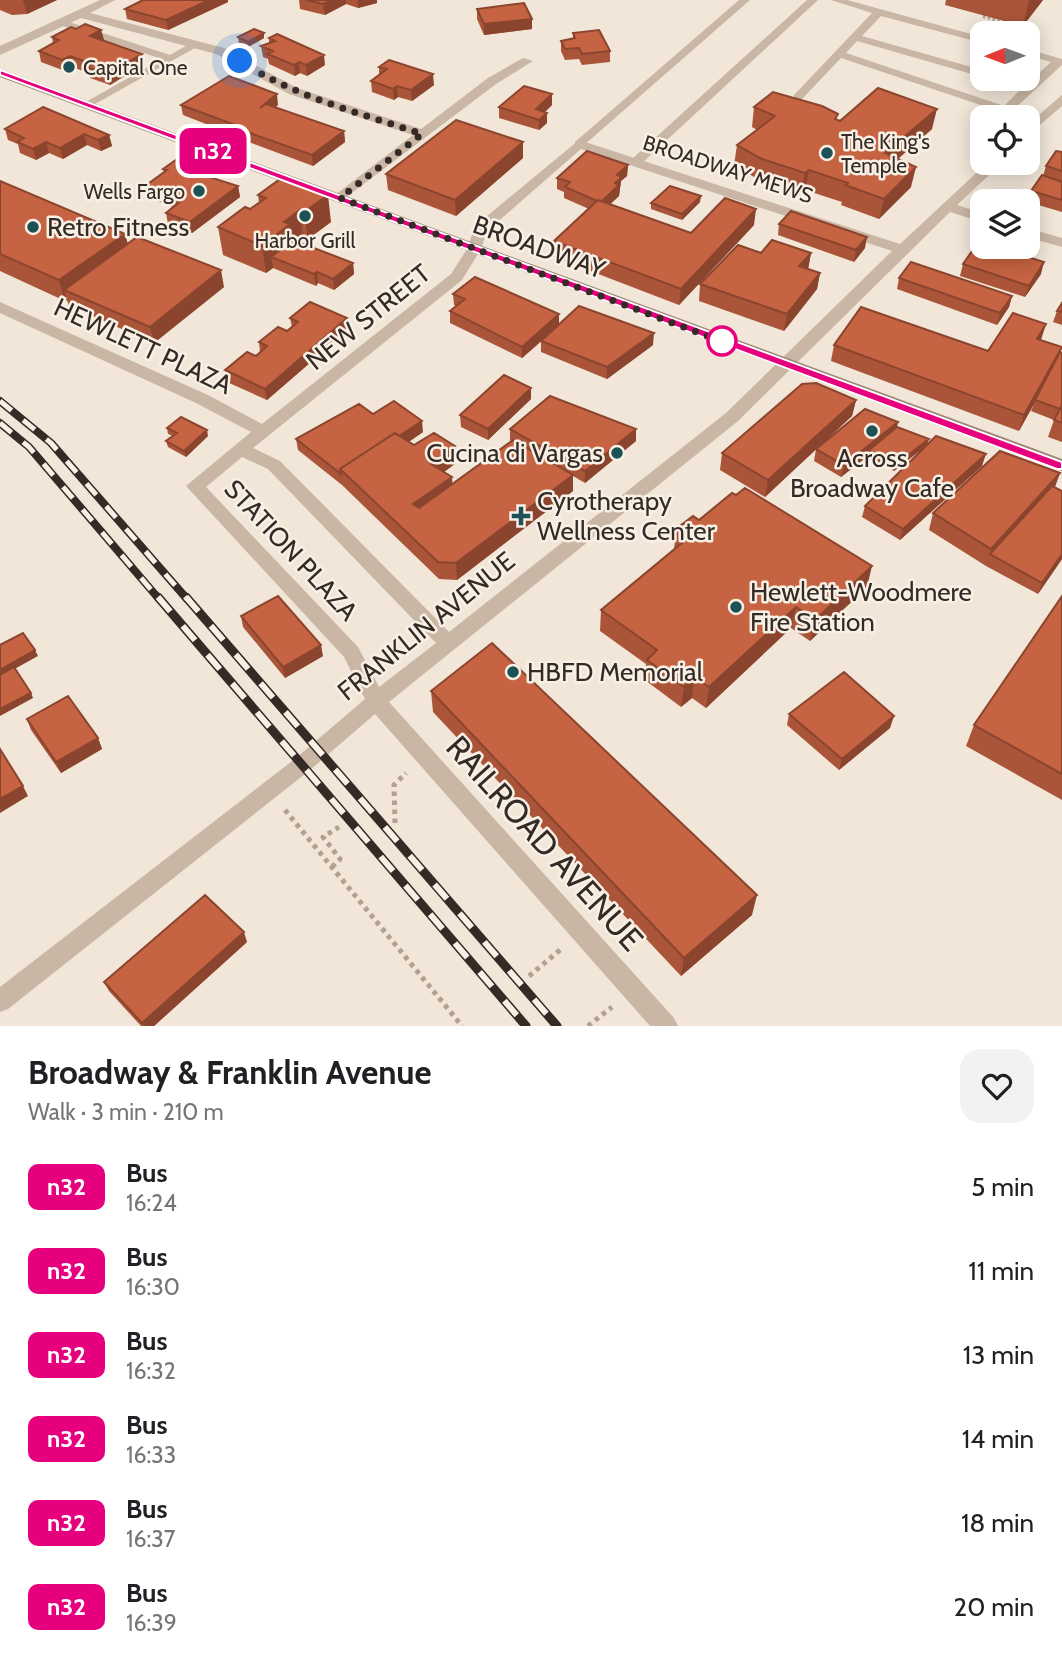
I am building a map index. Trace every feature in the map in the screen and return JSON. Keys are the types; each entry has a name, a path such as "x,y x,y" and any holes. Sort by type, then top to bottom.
{"main road":[{"name":"BROADWAY","path":"0,73 785,365 1062,465"}],"street":[{"path":"0,51 109,0"},
{"path":"81,14 220,51 293,91 422,134"},
{"path":"340,198 492,81 527,61"},
{"path":"1040,119 1062,99"},
{"name":"BROADWAY MEWS","path":"579,144 902,249"},
{"name":"NEW STREET","path":"264,432 457,277 474,248 480,229 579,144"},
{"name":"FRANKLIN AVENUE","path":"0,1001 303,764 376,701 732,416 902,249 982,175"},
{"path":"948,207 970,214"},
{"path":"1040,236 1062,243"},
{"name":"HEWLETT PLAZA","path":"0,307 202,399 264,432"},
{"name":"STATION PLAZA","path":"264,432 195,486 351,652 376,701"},
{"name":"STATION PLAZA","path":"242,450 274,465 448,643"},
{"name":"RAILROAD AVENUE","path":"376,701 666,1026"}],"lane":[{"path":"579,144 744,0"},
{"path":"636,162 813,0"},
{"path":"836,0 970,37"},
{"path":"798,97 879,12"},
{"path":"62,23 171,59"},
{"path":"855,37 970,71"},
{"path":"88,105 197,44"},
{"path":"840,54 991,105"},
{"path":"1040,56 1060,61"},
{"path":"1040,78 1060,61"},
{"path":"1011,105 1026,91"}],"path":[{"path":"395,823 394,785 424,754"},
{"path":"269,789 462,1026"},
{"path":"332,867 340,859 323,837 339,827"},
{"path":"529,976 582,932"}],"building":[{"path":"143,0 209,0 166,20 125,9"},
{"path":"306,0 332,0 323,4"},
{"path":"524,3 532,19 484,24 477,9"},
{"path":"85,24 101,30 90,36 142,54 108,74 87,67 93,64 70,56 62,60 39,51 59,40 52,37 71,27 76,29"},
{"path":"254,29 264,33 248,42 238,37"},
{"path":"599,30 610,51 582,54 579,48 565,49 561,41 575,38 573,33"},
{"path":"277,34 324,55 306,65 299,62 294,65 267,54 273,51 261,46 275,41 269,38"},
{"path":"389,60 433,74 411,90 397,86 393,89 371,81 387,69 379,67"},
{"path":"229,76 277,94 260,108 266,104 344,131 312,155 181,105"},
{"path":"524,86 552,94 536,109 547,113 539,120 499,107"},
{"name":"The King's Temple","path":"878,88 937,109 885,153 916,167 884,199 809,170 805,173 762,159 737,145 775,116 754,107 773,92 822,106 838,114 835,119 840,121"},
{"path":"43,107 109,135 98,140 84,134 60,148 46,142 33,149 17,142 24,138 5,129"},
{"path":"456,120 523,142 455,200 386,174"},
{"path":"587,151 628,165 617,175 622,177 615,183 619,185 602,201 565,187 570,182 557,178"},
{"path":"1056,151 1062,152 1062,171 1046,166"},
{"path":"177,159 194,165 187,170 238,186 190,222 166,213 182,200 145,186"},
{"path":"1042,175 1062,182 1062,200 1040,194 1040,189 1032,189"},
{"path":"283,177 328,195 284,222 290,224 262,246 218,227 245,207 250,209 266,198 258,195"},
{"name":"Retro Fitness","path":"0,181 125,234 59,280 0,254"},
{"path":"670,186 701,196 682,214 651,203"},
{"path":"725,198 756,209 681,289 554,241 598,200 691,233"},
{"path":"791,211 867,237 856,250 779,224"},
{"path":"137,237 221,270 150,327 64,290"},
{"path":"293,240 353,263 333,279 271,257"},
{"path":"772,240 811,253 799,266 820,273 787,314 700,284 738,245 761,253"},
{"path":"970,254 970,259 1034,259 1044,262 1029,286 963,264"},
{"path":"911,262 1012,296 1000,313 899,278"},
{"path":"475,277 559,314 522,347 450,311 465,299 453,294"},
{"path":"310,302 347,318 265,389 225,370 247,352 256,356 267,346 259,342 278,327 287,331 298,322 290,318"},
{"path":"579,306 654,333 607,367 541,341"},
{"path":"861,307 988,351 1013,313 1046,324 1037,339 1062,347 1024,415 834,345"},
{"path":"1060,352 1062,405 1060,409 1035,400"},
{"path":"504,375 531,388 488,429 460,415"},
{"path":"816,383 856,400 768,480 722,453 802,384"},
{"path":"550,396 636,429 585,471 510,429"},
{"path":"394,401 422,421 399,436 395,433 340,469 341,474 296,439 359,404 373,414"},
{"path":"1062,405 1062,423 1054,420"},
{"path":"865,409 898,422 844,465 816,449"},
{"path":"181,417 207,430 184,451 166,441 177,433 167,428"},
{"path":"897,427 929,439 895,465 869,450"},
{"path":"395,433 414,445 434,433 455,446 431,464 452,477 413,504 419,508 513,440 573,475 456,563 438,562 340,469"},
{"path":"936,436 986,454 903,529 865,506"},
{"path":"1000,451 1060,473 991,549 933,513"},
{"path":"1052,486 1062,491 1062,554 1042,583 990,554"},
{"name":"Hewlett-Woodmere Fire Station","path":"745,488 872,566 815,620 796,607 709,687 694,677 684,687 647,660 657,650 601,610 689,537 676,529 693,516 699,520 732,493 736,495"},
{"path":"278,596 321,645 283,667 241,616"},
{"path":"1062,596 1062,774 974,725"},
{"path":"23,633 35,650 0,670 0,645"},
{"path":"492,643 757,895 684,958 431,691"},
{"path":"14,667 31,693 0,709 0,675"},
{"path":"844,672 894,716 842,759 789,714"},
{"path":"68,696 98,738 56,762 27,719"},
{"path":"0,749 23,786 0,799"},
{"path":"205,895 244,932 142,1023 104,982"}],"railway":[{"path":"0,401 51,443 187,599"},
{"path":"0,423 29,447 159,599"},
{"path":"158,597 526,1026"},
{"path":"186,597 557,1026"}],"bus line":[{"name":"n32","path":"0,73 292,178 785,365 1062,465"}],"place":[{"name":"Capital One","path":"69,67"},
{"name":"The King's Temple","path":"827,153"},
{"name":"Wells Fargo","path":"199,191"},
{"name":"Harbor Grill","path":"305,216"},
{"name":"Retro Fitness","path":"33,227"},
{"name":"Across Broadway Cafe","path":"872,431"},
{"name":"Cucina di Vargas","path":"617,453"},
{"name":"Cyrotherapy Wellness Center","path":"521,516"},
{"name":"Hewlett-Woodmere Fire Station","path":"736,607"},
{"name":"HBFD Memorial","path":"513,672"}],"route":[{"path":"240,61 269,80 293,91 422,134 340,198 734,346 722,341"}]}
